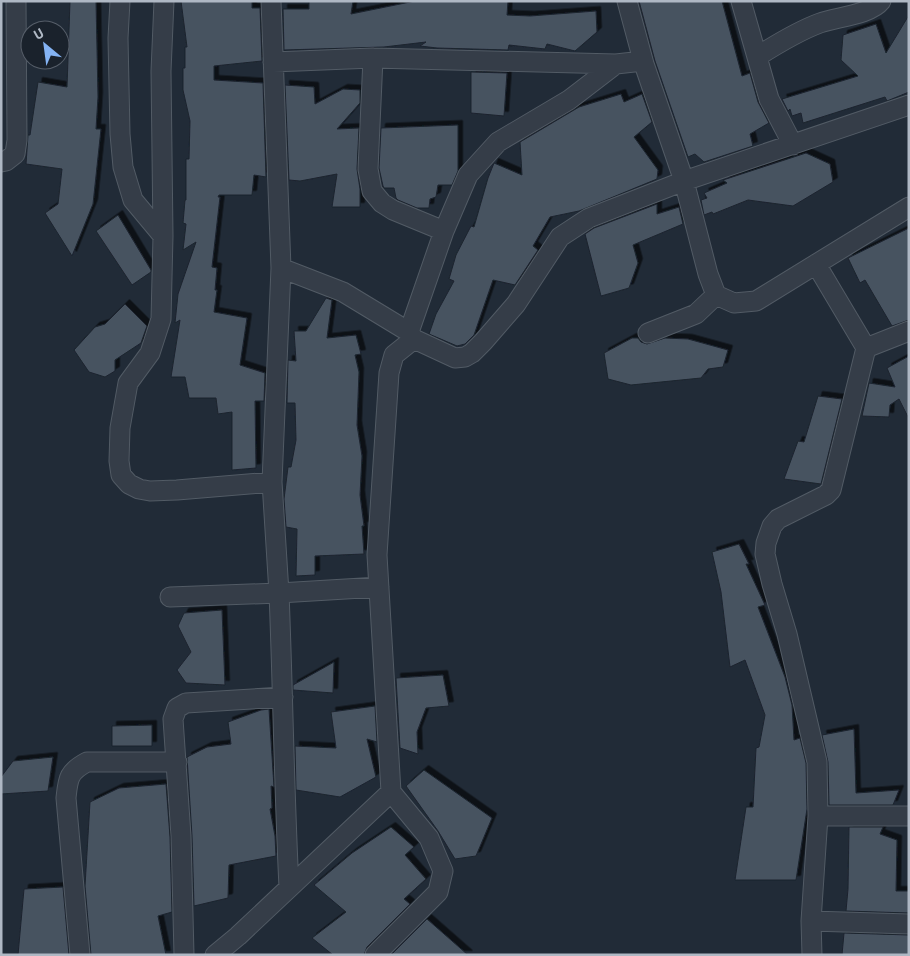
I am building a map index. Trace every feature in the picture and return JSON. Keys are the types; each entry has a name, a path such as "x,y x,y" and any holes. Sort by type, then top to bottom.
{"street":[{"path":"1,162 6,162 15,154 17,140 16,1"},
{"path":"120,1 118,57 123,167 133,200 163,236"},
{"path":"164,1 161,71 163,236 161,319 150,352 128,384 120,428 119,462 121,475 129,484 139,489 150,491 272,482"},
{"path":"271,1 281,268 272,482 283,697 283,767 289,887"},
{"path":"626,1 684,181 708,274 716,295 734,303 756,301 909,208"},
{"path":"741,1 769,99 793,145"},
{"path":"758,56 781,42 818,24 866,10 878,5 881,1"},
{"path":"273,62 373,58 616,64 644,61"},
{"path":"373,58 368,169 372,191 393,210 444,231"},
{"path":"375,955 438,892 443,871 428,838 391,792 377,555 388,373 394,355 412,335 444,231 468,175 498,142 569,100 616,64"},
{"path":"281,268 343,292 412,335 455,358 465,357 472,352 516,304 560,237 588,218 684,181 909,105"},
{"path":"812,955 811,921 818,816 817,762 787,634 765,554 766,543 772,526 778,519 826,495 831,490 866,348 816,264"},
{"path":"648,333 696,314 716,295"},
{"path":"866,348 909,331"},
{"path":"170,597 379,587"},
{"path":"184,955 181,836 173,719 176,708 186,703 283,697"},
{"path":"80,955 66,798 68,779 76,768 87,762 177,762"},
{"path":"215,955 238,936 391,792"},
{"path":"818,816 909,816"},
{"path":"811,921 909,924"}],"building":[{"path":"70,1 96,1 98,97 96,129 101,129 93,204 72,256 45,213 58,204 62,169 26,164 28,135 30,135 38,82 67,87 68,70 70,70"},
{"path":"181,1 252,1 252,8 260,8 262,61 214,66 214,80 263,83 266,177 254,175 252,195 219,195 212,267 217,268 214,312 247,318 240,365 265,373 264,401 255,401 256,468 232,470 232,412 218,414 216,398 189,398 185,377 171,377 180,320 175,323 178,294 196,242 183,250 186,224 183,223 186,200 186,159 189,159 190,121 183,90 183,68 185,68 185,47 187,47"},
{"path":"309,1 353,1 351,14 415,1 508,1 507,15 530,16 596,11 597,32 575,51 547,44 545,49 509,45 508,50 420,46 426,42 384,47 284,50 283,9 309,9"},
{"path":"639,1 722,1 742,76 750,73 758,102 769,123 750,134 753,146 704,162 695,154 688,157 655,61"},
{"path":"909,15 909,92 887,101 885,97 803,123 801,113 792,116 790,109 788,111 782,99 858,76 841,60 843,35 876,24 886,53"},
{"path":"471,72 507,73 504,116 471,113"},
{"path":"285,85 314,87 315,104 343,89 360,90 360,103 337,129 359,128 357,169 360,207 332,207 337,174 300,181 289,180"},
{"path":"621,94 624,102 642,94 652,122 634,137 658,170 657,179 579,211 550,217 533,246 538,250 515,285 493,280 474,335 465,344 457,346 429,334 436,314 454,281 449,279 456,255 471,226 474,227 494,163 522,175 520,142 579,107"},
{"path":"458,125 458,171 452,185 438,185 436,197 430,199 429,208 417,208 398,200 394,188 384,188 379,168 381,128"},
{"path":"806,153 830,164 833,182 793,206 748,200 713,214 712,212 704,215 701,200 707,198 704,193 727,183 723,180"},
{"path":"657,204 657,214 679,207 683,224 633,245 638,263 629,288 601,296 585,234 594,228"},
{"path":"118,215 151,270 151,272 132,285 96,231"},
{"path":"909,228 909,320 892,326 865,280 860,283 848,258"},
{"path":"326,298 332,300 327,338 356,335 361,354 355,355 359,372 357,425 362,456 360,495 364,526 362,526 364,554 315,556 315,575 296,576 297,529 286,527 284,499 288,467 291,467 296,440 295,403 287,403 288,360 296,361 294,331 306,331"},
{"path":"125,304 147,326 141,343 115,360 115,371 105,377 89,372 74,350 95,327 105,324"},
{"path":"632,338 638,338 641,342 647,344 665,338 688,339 728,350 723,367 708,369 701,378 631,385 608,379 604,353"},
{"path":"909,356 909,419 899,399 890,405 889,417 862,416 869,383 895,387 887,368"},
{"path":"818,396 842,399 821,484 784,479 798,441 804,442"},
{"path":"739,544 765,605 758,607 785,677 792,705 794,740 800,738 806,763 807,809 796,880 735,880 746,807 753,807 756,748 759,747 765,715 745,660 730,667 721,592 712,552"},
{"path":"222,610 225,685 186,683 177,670 191,652 178,626 184,613"},
{"path":"334,662 333,693 293,690 293,685"},
{"path":"443,675 449,706 426,708 417,732 418,754 400,748 396,678"},
{"path":"375,706 377,742 367,739 376,777 340,797 296,790 295,746 336,748 331,712"},
{"path":"269,709 274,787 271,786 272,808 270,809 275,836 276,856 229,865 228,898 194,906 187,757 207,747 231,744 228,722"},
{"path":"152,725 152,746 112,746 112,726"},
{"path":"854,729 856,793 899,790 893,805 829,805 828,762 822,735"},
{"path":"53,757 48,791 1,794 1,777 13,761"},
{"path":"424,770 492,818 476,856 455,859 406,786"},
{"path":"166,784 170,837 172,912 158,916 166,955 91,955 85,886 90,802 119,788"},
{"path":"391,827 414,847 405,855 426,879 404,899 410,904 367,947 364,955 333,955 312,938 346,912 314,885 352,853"},
{"path":"849,827 883,827 880,834 897,840 896,891 909,891 909,913 846,911"},
{"path":"63,887 69,955 18,955 24,889"},
{"path":"427,919 468,955 391,955"},
{"path":"844,933 909,935 909,955 842,955"}]}
